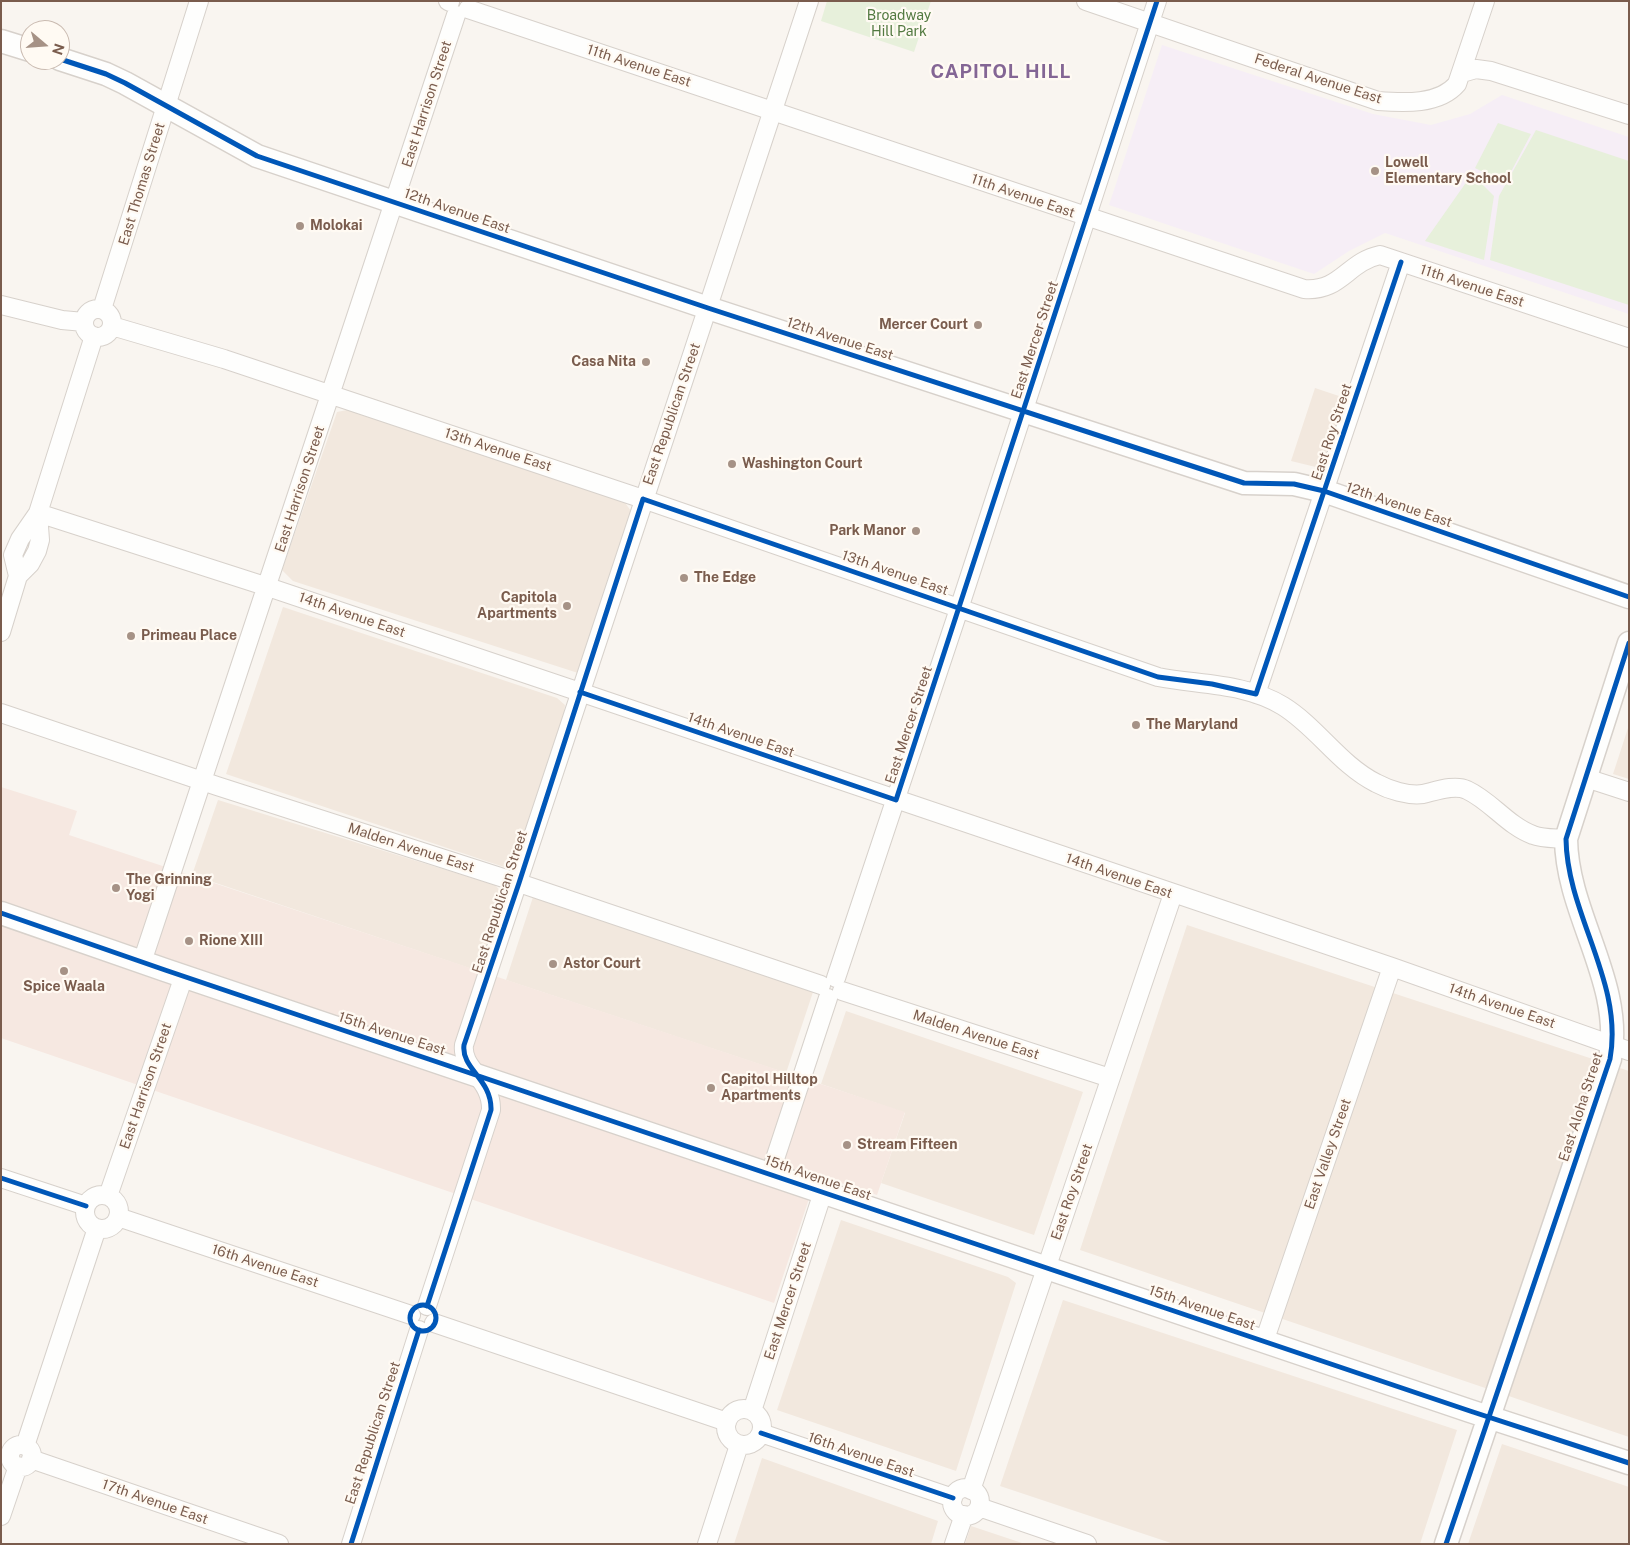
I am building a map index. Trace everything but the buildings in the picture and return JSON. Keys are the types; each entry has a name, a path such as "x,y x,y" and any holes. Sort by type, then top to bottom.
{"street":[{"name":"East Thomas Street","path":"102,309 199,1"},
{"name":"East Republican Street","path":"427,1306 491,1110 490,1097 479,1075 465,1059 464,1045 809,1"},
{"name":"Federal Avenue East","path":"1086,1 1378,101 1425,100 1449,92 1457,84 1462,72"},
{"name":"East Mercer Street","path":"770,1174 960,607 1157,1"},
{"path":"1462,72 1485,1"},
{"name":"11th Avenue East","path":"457,5 773,110 1087,218 1304,289 1318,290 1330,286 1341,280 1356,264 1367,258 1380,255 1629,338"},
{"name":"East Harrison Street","path":"142,962 268,586 457,5"},
{"path":"1,41 20,47"},
{"name":"12th Avenue East","path":"70,62 106,74 257,156 708,308 1244,483 1294,484 1324,491 1629,597"},
{"path":"1462,72 1476,69 1491,71 1629,115"},
{"name":"East Roy Street","path":"1256,694 1401,262"},
{"path":"1,304 62,320 84,322"},
{"path":"102,309 110,315 112,326 104,336 94,336 86,330 84,322 91,310 102,309"},
{"name":"13th Avenue East","path":"112,326 149,335 331,394 960,607 1158,677 1184,682 1212,684 1256,694 1282,705 1306,723 1357,772 1376,783 1399,792 1421,794 1439,789 1465,789 1490,804 1509,821 1533,835 1566,839"},
{"path":"1,632 13,555 20,539 38,513 94,336"},
{"name":"14th Avenue East","path":"38,513 268,586 1392,967 1621,1048"},
{"name":"East Aloha Street","path":"1446,1544 1487,1417 1610,1059 1621,1048 1602,972 1573,893 1567,864 1566,839 1629,643"},
{"name":"Malden Avenue East","path":"1,713 202,781 519,883 832,988 1110,1078"},
{"path":"1586,778 1629,792"},
{"name":"East Roy Street","path":"971,1490 1173,894"},
{"name":"15th Avenue East","path":"1,913 1264,1342 1487,1417 1629,1462"},
{"name":"East Valley Street","path":"1264,1342 1392,967"},
{"name":"East Harrison Street","path":"108,1196 184,976"},
{"path":"1,1178 86,1206"},
{"name":"East Mercer Street","path":"752,1411 823,1192"},
{"path":"97,1196 108,1196 117,1203 118,1217 110,1227 97,1228 87,1218 86,1206 97,1196"},
{"name":"16th Avenue East","path":"118,1217 411,1315"},
{"path":"1,1516 17,1454 97,1228"},
{"path":"427,1327 435,1315 427,1306 416,1308 411,1315 411,1324 427,1327 727,1422"},
{"name":"East Republican Street","path":"351,1544 427,1327"},
{"path":"736,1411 752,1411 761,1419 761,1434 750,1445 739,1445 728,1436 727,1422 736,1411"},
{"name":"16th Avenue East","path":"761,1434 954,1498"},
{"path":"706,1544 739,1445"},
{"name":"17th Avenue East","path":"17,1454 279,1544"},
{"path":"954,1544 971,1511 978,1496 971,1490 960,1490 954,1498 954,1508 971,1511 1087,1544"}],"shaded area":[{"name":"Lowell Elementary School","path":"1162,45 1373,114 1431,125 1470,114 1502,95 1629,137 1629,314 1385,233 1349,251 1314,274 1109,205"},
{"path":"1315,388 1348,399 1324,469 1291,461"},
{"path":"347,410 623,500 631,511 578,673 293,581 282,570 337,412"},
{"path":"283,607 557,698 565,705 564,715 515,861 507,868 226,774"},
{"path":"1629,725 1629,779 1613,774"},
{"path":"1,787 77,811 69,835 905,1112 877,1195 817,1175 774,1303 1,1038"},
{"path":"218,800 495,885 504,895 481,972 192,875"},
{"path":"533,897 813,992 786,1073 506,980"},
{"path":"1187,925 1629,1071 1629,1437 1080,1250"},
{"path":"846,1011 1083,1092 1034,1235 881,1183 905,1113 821,1084"},
{"path":"841,1220 1008,1277 1016,1283 956,1471 777,1410"},
{"path":"1063,1300 1457,1430 1420,1544 1174,1544 1000,1486"},
{"path":"1502,1444 1629,1487 1629,1544 1468,1544"},
{"path":"762,1458 938,1521 931,1544 734,1544"},
{"path":"971,1526 1025,1544 965,1544"}],"green space":[{"name":"Broadway Hill Park","path":"827,1 931,1 914,52 821,21"},
{"path":"1498,123 1531,134 1505,183 1475,168"},
{"path":"1536,130 1629,161 1629,305 1490,260 1499,196"},
{"path":"1472,174 1494,196 1484,260 1425,241"}],"cycle path":[{"path":"580,692 896,800 1157,1"},
{"path":"70,62 106,74 125,83 257,156 708,308 1244,483 1294,484 1324,491 1629,597"},
{"path":"427,1306 491,1110 487,1090 467,1061 464,1045 519,883 643,499 1158,677 1212,684 1256,694 1401,262"},
{"path":"1446,1544 1610,1059 1612,1031 1609,1003 1575,895 1566,839 1629,643"},
{"path":"1,913 1470,1411 1629,1463"},
{"path":"1,1178 86,1206"},
{"path":"423,1305 432,1309 436,1318 432,1327 423,1331 414,1327 410,1318 414,1309 423,1305"},
{"path":"351,1544 419,1330"},
{"path":"761,1433 953,1498"}],"place":[{"name":"Lowell Elementary School","path":"1375,171"},
{"name":"Molokai","path":"300,226"},
{"name":"Mercer Court","path":"978,325"},
{"name":"Casa Nita","path":"646,362"},
{"name":"Washington Court","path":"732,464"},
{"name":"Park Manor","path":"916,531"},
{"name":"The Edge","path":"684,578"},
{"name":"Capitola Apartments","path":"567,606"},
{"name":"Primeau Place","path":"131,636"},
{"name":"The Maryland","path":"1136,725"},
{"name":"The Grinning Yogi","path":"116,888"},
{"name":"Rione XIII","path":"189,941"},
{"name":"Astor Court","path":"553,964"},
{"name":"Spice Waala","path":"64,971"},
{"name":"Capitol Hilltop Apartments","path":"711,1088"},
{"name":"Stream Fifteen","path":"847,1145"}],"district":[{"name":"CAPITOL HILL","path":"1001,72"}]}
